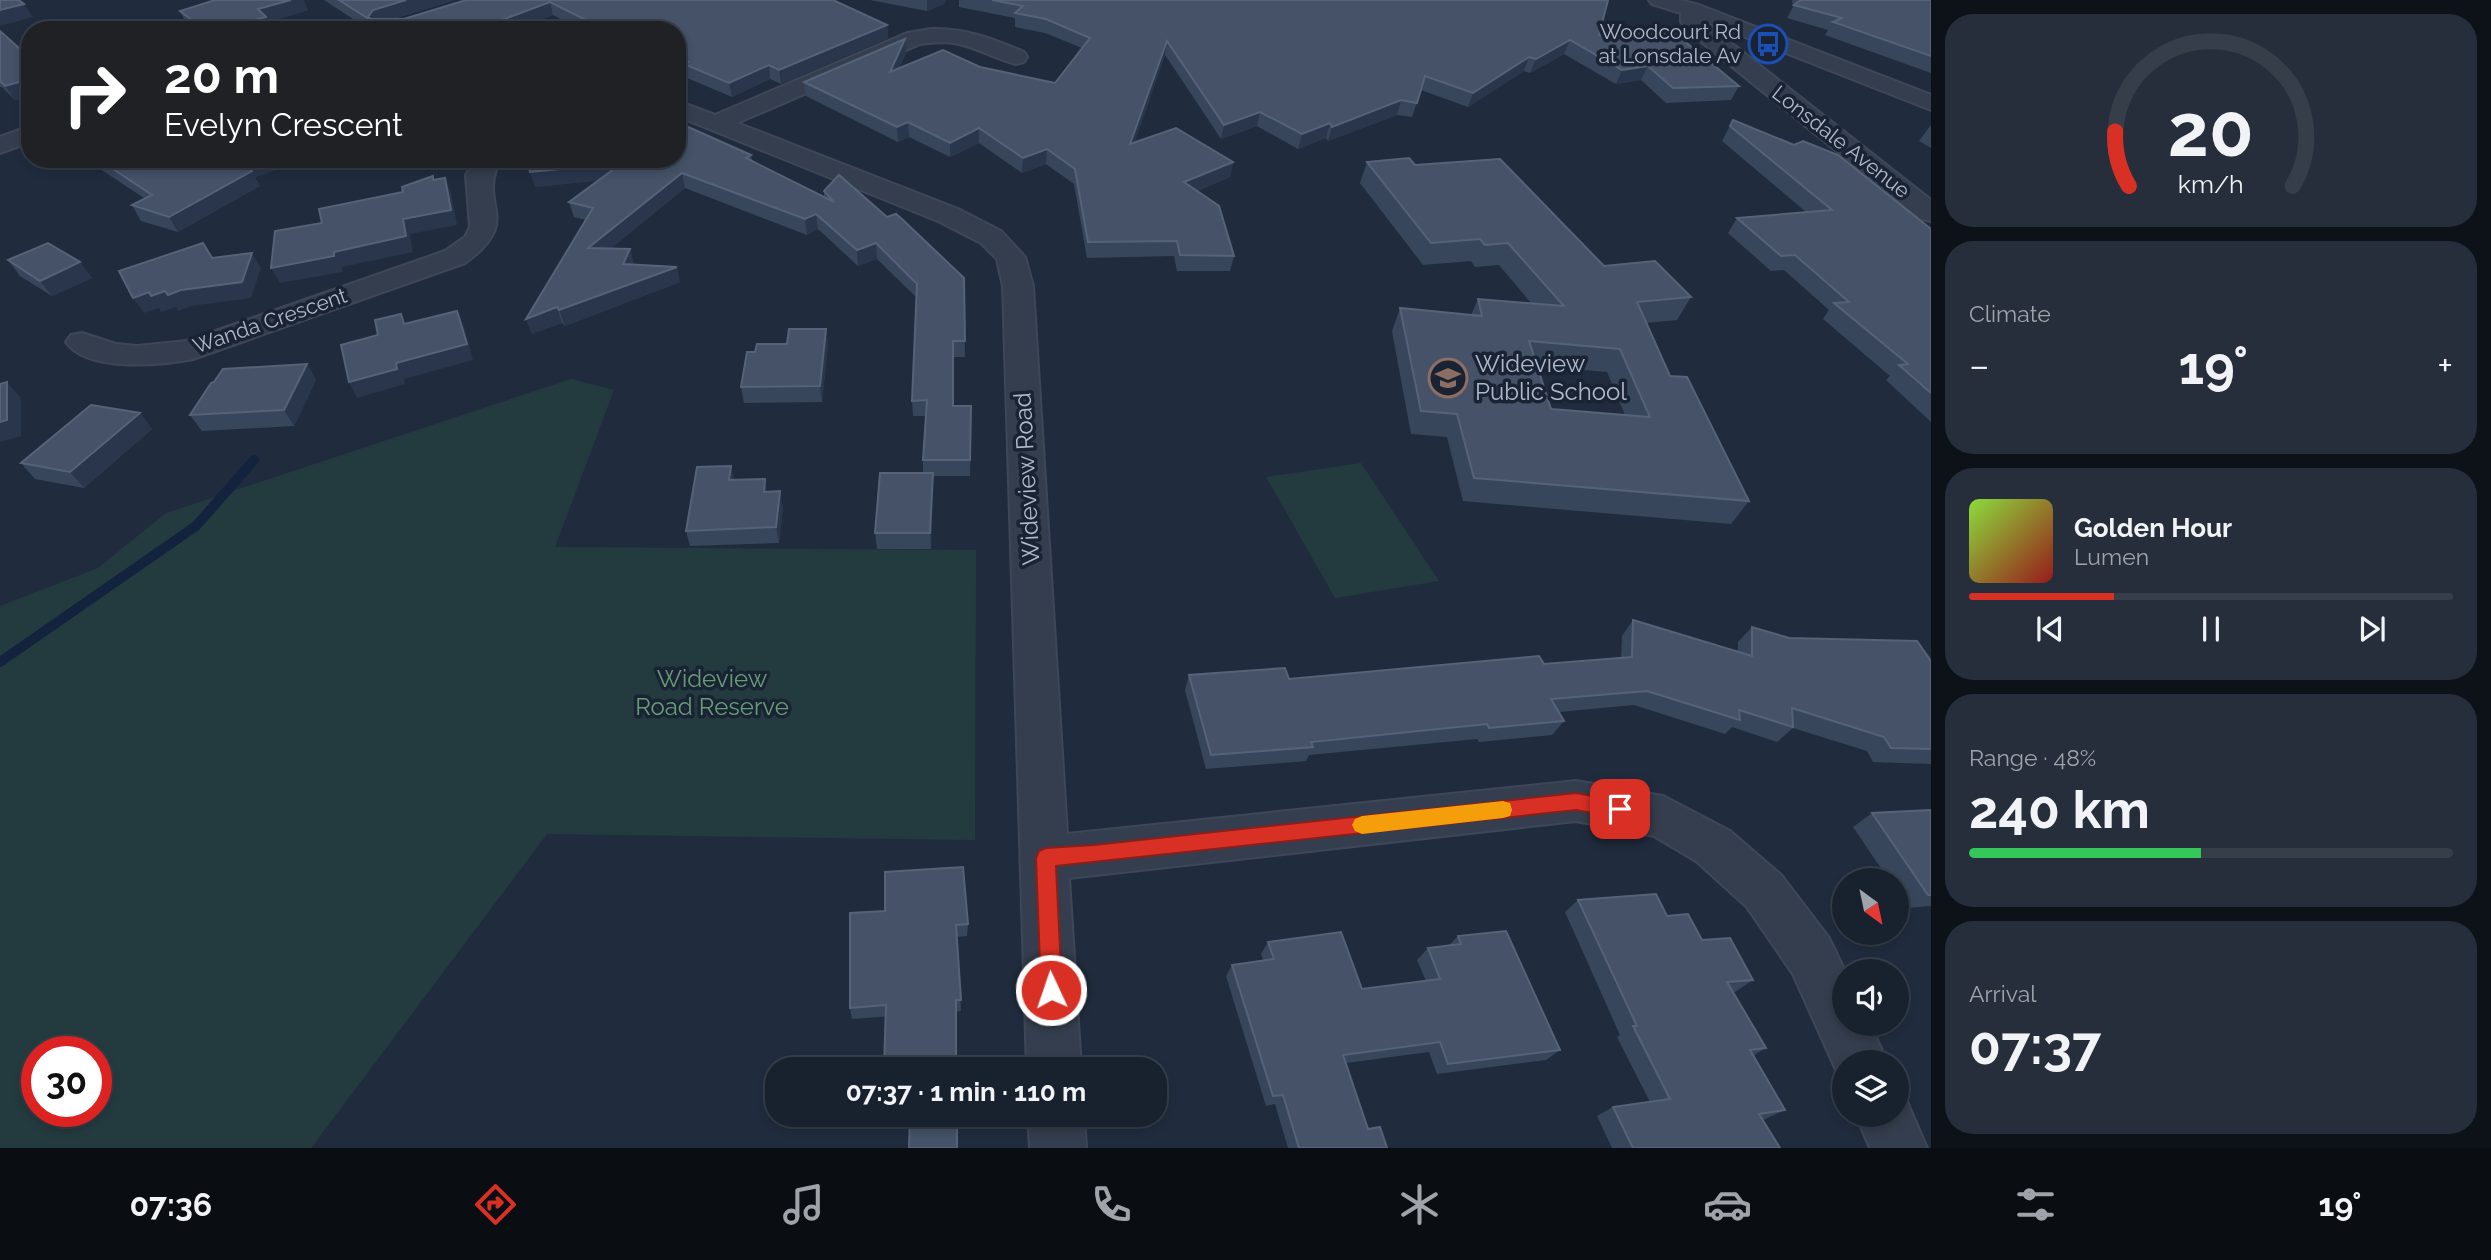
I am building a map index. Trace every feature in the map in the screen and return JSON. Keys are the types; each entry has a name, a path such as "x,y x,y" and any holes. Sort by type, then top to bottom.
{"street":[{"path":"1659,0 1692,9 1931,103"},
{"name":"Lonsdale Avenue","path":"1692,9 1691,22 1717,45 1931,214"},
{"path":"716,123 915,38 945,33 972,38 1016,57"},
{"path":"1717,45 1722,37 1734,34 1751,34 1772,40"},
{"name":"Wideview Road","path":"686,111 948,215 991,237 1011,257 1018,286 1054,1057"},
{"path":"0,146 17,131"},
{"name":"Wanda Crescent","path":"82,342 111,355 152,358 193,349 462,263 484,227 479,176 483,168"},
{"path":"1046,858 1576,802 1663,817 1713,846 1765,891 1811,956 1854,1050"},
{"path":"1057,1127 1058,1148"},
{"path":"1889,1127 1899,1148"}],"green space":[{"name":"Wideview Road Reserve","path":"571,379 614,390 555,547 976,550 975,840 547,834 311,1148 0,1148 0,606 98,568 166,513"},
{"path":"1361,463 1439,581 1335,598 1266,477"}],"building":[{"path":"0,0 19,0 24,4 0,10"},
{"path":"215,0 291,0 258,9 266,17 250,21 193,21 180,11"},
{"path":"339,0 406,0 373,10 368,17 404,19 466,0 833,0 887,25 779,70 769,65 729,83 686,65 686,21 588,21 550,2 499,21 372,21"},
{"path":"992,0 1608,0 1599,35 1677,35 1739,86 1673,88 1648,66 1622,70 1570,40 1536,59 1529,57 1473,93 1425,76 1417,103 1401,100 1332,127 1330,123 1302,134 1260,112 1224,125 1167,41 1130,144 1176,128 1233,162 1184,182 1219,206 1234,256 1180,255 1177,241 1088,242 1075,169 1047,149 1023,158 979,128 950,143 908,122 897,127 804,82 905,39 890,72 943,50 980,67 1055,83 1090,38 1046,19 1015,13 1023,6"},
{"path":"1801,0 1931,0 1931,56 1833,22 1842,18 1794,5"},
{"path":"0,31 21,50 21,82 5,86 0,81"},
{"path":"1733,120 1794,145 1803,141 1838,155 1931,229 1931,393 1899,365 1908,364 1834,303 1849,302 1795,255 1781,256 1737,218 1832,210 1730,126"},
{"path":"686,126 751,155 746,158 834,202 824,191 839,175 887,217 896,214 964,278 965,341 953,341 953,406 971,406 970,460 923,460 927,400 912,401 917,284 876,243 857,250 816,214 805,219 682,173 588,248 630,249 623,264 677,267 559,310 557,307 526,319 593,208 569,202 615,168 686,168"},
{"path":"1409,158 1415,165 1500,159 1604,266 1655,261 1691,297 1637,302 1670,376 1687,377 1749,501 1474,478 1457,414 1421,411 1400,308 1482,316 1478,299 1564,306 1508,243 1485,245 1480,239 1431,243 1367,162","holes":["1529,341 1620,349 1650,417 1551,409"]},
{"path":"112,168 249,168 252,171 169,217 132,205 152,195"},
{"path":"529,168 571,168 530,172"},
{"path":"433,176 433,180 445,178 451,210 403,219 406,236 334,252 334,256 271,268 275,231 322,223 319,209 403,192 402,187"},
{"path":"48,243 80,262 40,281 8,260"},
{"path":"203,243 212,258 252,253 242,282 181,290 168,295 165,291 151,296 149,292 133,298 119,271"},
{"path":"457,311 467,344 396,363 397,369 349,382 341,345 378,335 375,320 401,314 404,324"},
{"path":"789,329 826,329 820,386 741,387 747,352 755,352 757,344 787,344"},
{"path":"307,364 284,410 190,415 223,369"},
{"path":"7,382 7,420 0,422 0,384"},
{"path":"91,405 140,413 70,472 21,463"},
{"path":"731,466 729,480 765,479 764,492 780,491 776,527 686,531 697,467"},
{"path":"880,473 933,473 930,533 875,533"},
{"path":"1633,620 1752,656 1752,627 1789,638 1917,641 1931,661 1931,749 1891,748 1884,737 1792,708 1793,727 1739,710 1740,720 1647,691 1551,699 1564,721 1489,728 1487,724 1311,742 1313,747 1211,755 1189,675 1285,668 1289,679 1539,656 1544,664 1632,657"},
{"path":"1931,810 1931,895 1928,895 1872,813"},
{"path":"963,867 968,924 956,925 961,1000 956,1000 956,1057 884,1057 886,1005 850,1008 850,913 885,911 885,872"},
{"path":"1656,894 1667,916 1688,914 1702,940 1730,938 1753,980 1727,982 1766,1048 1750,1050 1785,1110 1759,1114 1780,1148 1633,1148 1613,1107 1670,1099 1633,1026 1637,1026 1578,900"},
{"path":"1506,931 1560,1050 1448,1064 1440,1042 1343,1055 1368,1129 1380,1127 1387,1148 1299,1148 1283,1095 1273,1096 1232,965 1274,959 1268,942 1341,932 1362,989 1440,979 1428,948 1461,944 1458,936"},
{"path":"910,1127 957,1127 957,1148 909,1148"}],"waterway":[{"path":"0,662 196,526 254,460"}],"slow traffic":[{"path":"1362,825 1503,810"}],"place":[{"name":"Woodcourt Rd at Lonsdale Av","path":"1768,44"},
{"name":"Wideview Public School","path":"1448,378"}],"route":[{"path":"1051,990 1046,858 1576,802 1620,809"}]}
